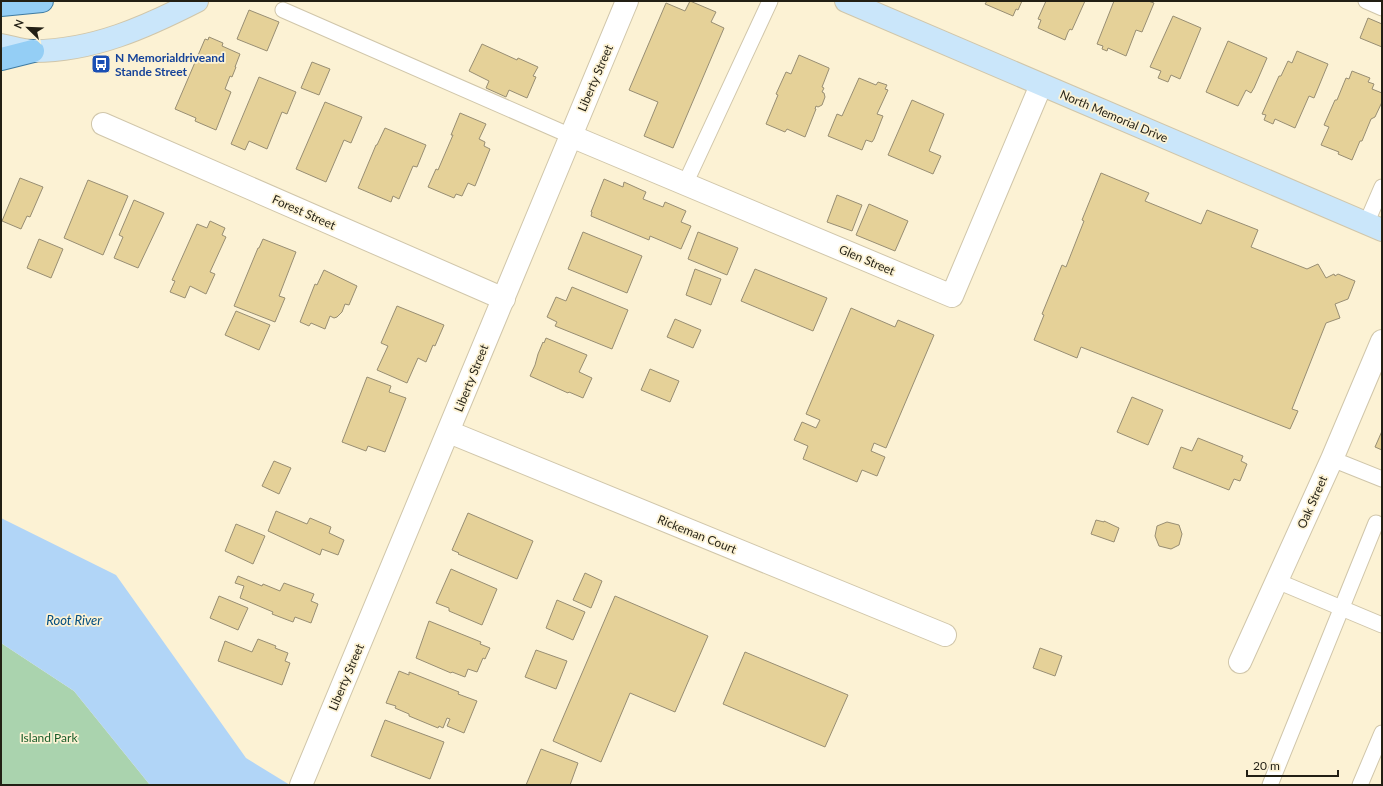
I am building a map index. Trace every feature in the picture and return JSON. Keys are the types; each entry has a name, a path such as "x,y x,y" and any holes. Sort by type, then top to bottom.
{"main road":[{"path":"1,5 42,1"},
{"path":"1,60 33,51 87,45 116,37 197,1"},
{"name":"North Memorial Drive","path":"847,1 1374,227"},
{"path":"1,45 33,51"}],"street":[{"name":"Liberty Street","path":"301,785 627,1"},
{"name":"Glen Street","path":"571,136 952,296 1041,85"},
{"name":"Forest Street","path":"103,124 504,299"},
{"name":"Oak Street","path":"1240,662 1332,459 1382,341"},
{"name":"Rickeman Court","path":"449,432 945,635"}],"lane":[{"path":"684,184 770,1"},
{"path":"1366,1 1382,8"},
{"path":"283,10 571,136"},
{"path":"1374,227 1382,187"},
{"path":"1332,459 1382,479"},
{"path":"1270,785 1376,523"},
{"path":"1276,581 1382,625"},
{"path":"1360,785 1382,733"}],"green space":[{"name":"Island Park","path":"1,643 74,691 150,785 1,785"}],"water":[{"name":"Root River","path":"1,518 116,575 246,758 290,785 150,785 74,691 1,643"}],"building":[{"path":"690,1 716,12 711,22 724,28 673,148 644,136 658,102 629,90 666,3 685,11"},
{"path":"987,1 1022,1 1018,10 1016,9 1013,16 985,4"},
{"path":"1046,1 1085,1 1072,30 1070,29 1065,40 1038,28 1041,20 1038,19"},
{"path":"1114,1 1148,1 1154,3 1142,32 1136,30 1126,56 1108,48 1107,51 1102,49 1103,46 1097,44"},
{"path":"249,10 279,22 267,51 237,39"},
{"path":"1173,16 1201,28 1180,79 1171,75 1168,82 1158,78 1161,71 1150,67"},
{"path":"1368,18 1382,24 1382,47 1360,38"},
{"path":"209,37 223,43 222,46 240,54 232,77 230,76 225,89 231,92 216,130 195,121 196,118 175,109 205,39 208,40"},
{"path":"1228,41 1267,58 1251,93 1246,90 1238,106 1206,92"},
{"path":"482,44 517,60 518,58 538,67 533,76 536,77 527,98 509,90 506,97 486,88 489,81 469,71"},
{"path":"1297,51 1328,64 1314,98 1309,96 1295,128 1275,119 1273,124 1264,120 1266,115 1262,114 1279,76 1281,76 1288,61 1292,63"},
{"path":"799,55 829,68 822,87 824,88 822,92 824,93 825,97 822,105 818,107 816,106 805,137 787,129 785,132 766,124 778,95 776,94 786,72 791,74"},
{"path":"312,62 330,69 319,95 301,88"},
{"path":"1352,71 1370,78 1368,82 1374,84 1372,89 1382,93 1382,102 1375,117 1371,119 1352,160 1338,154 1339,152 1321,145 1329,127 1324,125 1346,78 1349,79"},
{"path":"259,77 296,92 287,114 282,112 267,149 249,141 245,150 231,144"},
{"path":"859,78 876,85 878,82 887,85 885,89 888,90 877,114 883,116 874,139 872,142 866,140 862,150 828,136 837,114 842,116"},
{"path":"912,100 944,114 929,151 941,156 933,174 888,155"},
{"path":"325,102 362,117 351,143 344,140 326,182 296,169"},
{"path":"460,113 486,124 479,139 485,142 484,146 490,149 475,186 468,183 462,196 456,194 454,198 428,187 436,169 438,170 453,135 451,135"},
{"path":"385,128 426,145 417,167 413,166 399,199 393,196 391,202 358,188 376,145"},
{"path":"1101,173 1149,193 1145,201 1201,224 1207,210 1258,230 1251,247 1307,269 1318,264 1326,278 1334,274 1335,276 1338,274 1355,281 1348,299 1335,304 1340,318 1326,323 1292,409 1298,411 1290,429 1081,347 1077,358 1034,340 1044,315 1042,314 1062,265 1066,267 1084,221 1082,220"},
{"path":"20,178 43,187 30,217 27,216 21,229 2,221"},
{"path":"604,179 623,187 624,182 646,192 643,199 663,207 665,202 686,211 681,222 691,226 681,249 650,236 649,240 591,216 591,212"},
{"path":"88,180 128,196 103,255 64,238"},
{"path":"837,195 862,205 852,231 827,222"},
{"path":"134,200 164,213 138,268 114,258 123,237 119,235"},
{"path":"869,204 908,221 895,251 856,235"},
{"path":"210,221 225,228 222,235 226,237 210,272 215,274 206,294 190,286 185,298 170,292 175,281 172,280 197,224 207,228"},
{"path":"583,232 642,256 627,293 568,269"},
{"path":"698,232 738,248 727,275 688,259"},
{"path":"39,239 63,249 51,278 27,268"},
{"path":"263,239 296,252 279,296 285,298 275,322 234,306"},
{"path":"695,269 721,279 711,305 686,295"},
{"path":"755,269 827,298 813,331 741,301"},
{"path":"324,270 357,286 349,305 345,304 342,312 337,317 334,318 330,316 325,329 311,323 309,326 300,322 315,284 317,285"},
{"path":"572,287 628,310 612,349 555,326 557,322 547,317 556,297 566,301"},
{"path":"397,306 444,325 426,362 418,358 407,383 377,370 388,346 381,343"},
{"path":"851,308 895,327 898,320 934,335 886,448 874,443 871,451 885,457 877,476 862,470 857,482 803,459 808,446 794,440 802,422 816,428 820,420 806,414"},
{"path":"236,311 270,325 259,350 225,335"},
{"path":"675,319 701,330 693,348 667,337"},
{"path":"546,338 587,355 579,372 592,378 583,398 530,376 543,342 544,343"},
{"path":"650,369 679,381 670,402 641,390"},
{"path":"367,377 391,386 389,392 406,398 385,452 368,446 366,451 342,442"},
{"path":"1132,397 1163,410 1148,445 1117,432"},
{"path":"1382,431 1382,450 1375,447"},
{"path":"1198,438 1243,456 1241,461 1247,464 1240,481 1234,479 1229,490 1173,468 1181,447 1192,451"},
{"path":"274,461 291,468 279,494 262,486"},
{"path":"276,511 307,524 310,518 331,527 329,533 344,540 338,555 322,549 320,555 268,531"},
{"path":"468,513 533,541 517,579 458,554 459,553 452,550"},
{"path":"1096,520 1104,521 1119,528 1114,542 1091,534"},
{"path":"1167,522 1179,525 1182,534 1179,545 1171,549 1159,546 1155,536 1157,526"},
{"path":"236,524 265,536 253,564 225,551"},
{"path":"451,569 497,589 482,625 449,611 449,608 436,603"},
{"path":"585,573 602,581 591,608 573,600"},
{"path":"238,576 262,586 263,584 280,591 284,583 314,594 311,601 318,604 311,623 295,617 293,622 272,614 273,612 240,598 244,586 235,583"},
{"path":"219,596 248,608 238,630 210,618"},
{"path":"615,596 708,636 675,712 630,693 601,762 553,741"},
{"path":"557,600 585,612 573,640 546,628"},
{"path":"429,621 481,642 480,644 490,648 485,659 483,658 477,672 468,669 465,677 452,672 451,673 416,658"},
{"path":"258,639 276,646 275,648 288,653 285,661 290,663 282,685 218,661 225,641 252,652"},
{"path":"1040,648 1062,656 1055,676 1033,668"},
{"path":"536,650 567,661 556,689 525,677"},
{"path":"745,652 848,695 825,747 723,704"},
{"path":"399,671 409,675 409,672 459,692 458,694 477,701 464,733 447,726 450,719 447,718 443,728 439,726 438,728 409,716 409,714 395,708 396,706 386,703"},
{"path":"385,720 444,742 430,779 371,756"},
{"path":"541,749 578,763 570,785 526,785"}],"place":[{"name":"N Memorialdriveand Stande Street","path":"101,64"}]}
